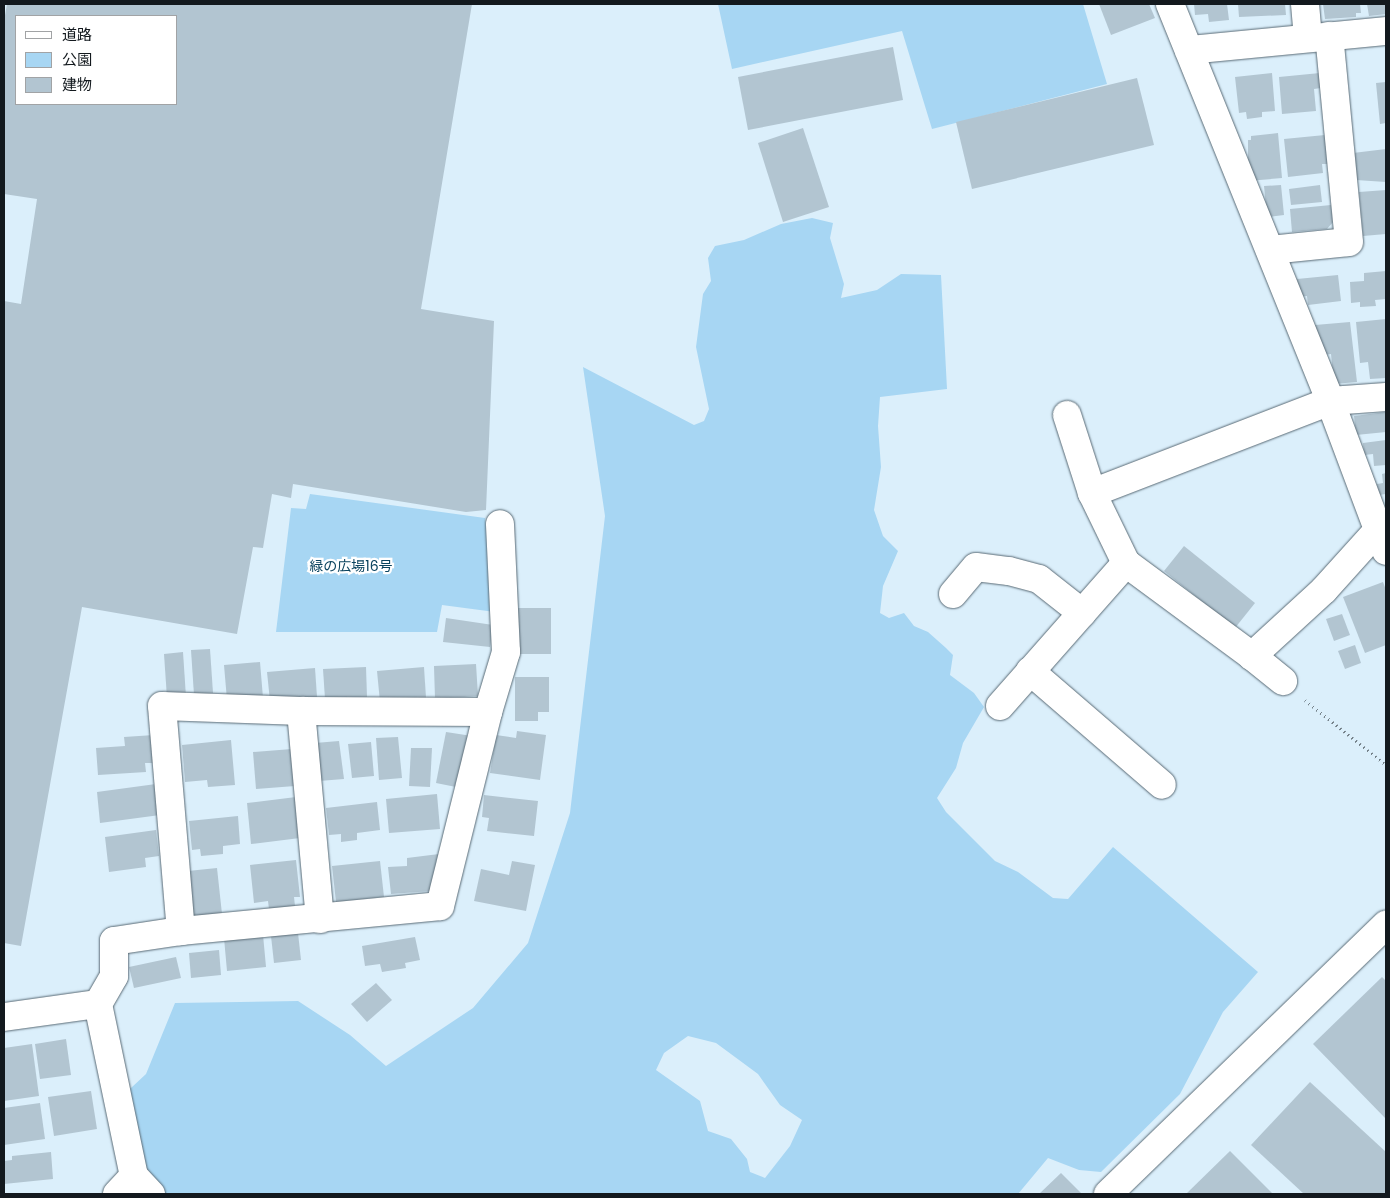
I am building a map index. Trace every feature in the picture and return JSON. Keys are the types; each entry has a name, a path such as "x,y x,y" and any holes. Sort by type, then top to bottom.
{"street":[{"path":"1170,4 1330,401 1382,541 1324,590 1252,656"},
{"path":"1270,250 1349,242 1319,37 1305,4"},
{"path":"1189,50 1386,32"},
{"path":"1092,493 1330,401 1386,397"},
{"path":"1067,415 1092,493 1126,563 1252,656 1283,682"},
{"path":"134,1188 98,1004 114,976 114,941 180,931 440,906 488,712 506,652 500,524"},
{"path":"1000,706 1126,563"},
{"path":"953,594 976,567 1009,571 1039,579 1082,613"},
{"path":"1030,671 1162,785"},
{"path":"180,931 162,706 301,711 488,712"},
{"path":"301,711 320,919"},
{"path":"1108,1194 1386,925"},
{"path":"4,1017 98,1004"}],"path":[{"path":"1283,682 1386,766"}],"green space":[{"path":"718,4 1083,4 1107,84 932,129 902,31 732,69"},
{"path":"812,218 833,223 830,238 844,284 841,298 877,290 901,274 941,275 947,389 880,397 878,426 881,467 874,510 883,536 898,551 883,586 880,613 889,618 904,613 914,626 928,632 946,648 953,655 950,675 974,693 984,707 963,743 956,768 937,798 946,812 995,861 1018,872 1053,898 1068,899 1113,847 1258,972 1223,1012 1180,1094 1101,1172 1079,1170 1048,1158 1018,1194 129,1194 117,1101 146,1074 175,1003 298,1001 350,1035 386,1066 473,1008 528,943 570,813 605,516 583,367 694,425 704,421 709,409 696,347 703,294 711,281 708,258 715,246 744,240 781,224","holes":["688,1036 716,1043 758,1074 780,1105 802,1120 790,1146 765,1178 750,1172 747,1159 731,1139 708,1131 700,1101 656,1070 664,1053"]},
{"name":"緑の広場16号","path":"310,494 485,518 495,612 442,605 437,632 276,632 291,508 306,509"}],"building":[{"path":"7,4 472,4 421,309 494,321 486,510 466,512 293,484 291,498 272,494 263,548 253,547 237,634 82,607 21,946 4,943 4,301 21,304 37,199 4,194 4,21"},
{"path":"1099,4 1149,4 1155,18 1111,35"},
{"path":"1194,4 1227,4 1229,20 1209,22 1208,14 1195,15"},
{"path":"1238,4 1285,4 1286,15 1239,17"},
{"path":"1323,4 1360,4 1361,13 1356,13 1356,17 1325,19"},
{"path":"1367,4 1386,4 1386,14 1369,16"},
{"path":"893,47 903,100 748,130 738,77"},
{"path":"1272,73 1275,111 1262,112 1262,117 1247,119 1246,112 1239,113 1235,77"},
{"path":"1320,73 1321,88 1314,89 1316,111 1282,114 1279,77"},
{"path":"1137,78 1154,145 972,189 956,122"},
{"path":"1386,82 1386,123 1380,124 1376,83"},
{"path":"803,128 829,207 783,222 758,143"},
{"path":"1278,133 1282,178 1248,181 1248,140 1251,140 1251,136"},
{"path":"1325,135 1328,164 1322,164 1323,173 1288,177 1284,139"},
{"path":"1386,149 1386,182 1356,180 1353,153"},
{"path":"1281,185 1284,215 1267,217 1264,186"},
{"path":"1320,185 1322,202 1291,205 1289,189"},
{"path":"1386,190 1386,234 1363,236 1359,192"},
{"path":"1331,205 1333,222 1327,229 1292,232 1290,209"},
{"path":"1386,271 1386,299 1375,300 1376,306 1360,307 1360,302 1351,303 1350,282 1364,281 1364,273"},
{"path":"1338,275 1341,301 1308,305 1307,296 1298,297 1297,279"},
{"path":"1386,319 1386,378 1370,379 1368,362 1360,363 1356,322"},
{"path":"1350,322 1357,382 1334,384 1331,354 1323,355 1315,325"},
{"path":"1386,412 1386,432 1356,435 1354,416"},
{"path":"1386,440 1386,465 1374,466 1373,454 1364,455 1363,443"},
{"path":"1386,473 1386,494 1378,495 1377,484 1383,483 1382,474"},
{"path":"1184,546 1255,603 1235,628 1164,571"},
{"path":"1383,582 1386,590 1386,645 1365,653 1343,597"},
{"path":"515,608 551,608 551,654 516,654"},
{"path":"1342,614 1350,635 1334,641 1326,619"},
{"path":"446,618 493,625 490,647 443,642"},
{"path":"1355,645 1361,663 1345,669 1338,651"},
{"path":"210,649 213,693 194,695 191,650"},
{"path":"183,652 186,697 167,698 164,654"},
{"path":"260,662 263,698 227,700 224,665"},
{"path":"476,664 478,696 435,699 434,666"},
{"path":"366,667 367,697 325,699 323,669"},
{"path":"424,667 426,698 380,702 377,671"},
{"path":"315,668 317,697 270,701 267,672"},
{"path":"515,677 549,677 549,712 538,712 538,721 515,721"},
{"path":"517,731 546,735 540,780 490,773 496,735 516,738"},
{"path":"446,732 472,736 461,788 436,783"},
{"path":"154,735 156,763 145,763 146,772 98,775 96,748 125,746 124,737"},
{"path":"398,737 402,778 379,780 376,738"},
{"path":"231,740 235,785 208,787 207,780 185,782 182,745"},
{"path":"339,741 344,779 319,781 315,743"},
{"path":"371,742 374,776 352,778 348,744"},
{"path":"411,748 432,748 430,787 409,786"},
{"path":"292,749 295,786 256,789 253,752"},
{"path":"156,784 160,815 100,823 97,792"},
{"path":"437,794 440,829 389,833 386,799"},
{"path":"484,795 538,801 534,836 487,831 489,818 482,817"},
{"path":"296,797 300,838 251,844 247,803"},
{"path":"377,802 380,830 357,833 357,840 341,842 341,834 329,835 326,808"},
{"path":"238,816 240,844 223,846 223,854 201,856 200,849 192,850 189,821"},
{"path":"156,830 159,856 145,858 146,867 109,872 105,837"},
{"path":"439,854 431,891 391,894 388,867 407,866 407,858"},
{"path":"296,860 300,897 294,897 295,906 269,909 268,901 254,903 250,865"},
{"path":"380,861 384,897 336,902 332,866"},
{"path":"512,861 535,865 526,911 474,901 481,869 509,875"},
{"path":"217,868 222,914 193,916 188,871"},
{"path":"298,933 301,960 274,963 271,936"},
{"path":"263,935 266,967 227,971 224,938"},
{"path":"415,937 420,960 405,963 406,968 382,972 380,964 365,966 362,946"},
{"path":"219,950 221,975 191,978 189,953"},
{"path":"176,957 181,978 134,988 129,967"},
{"path":"1382,977 1386,981 1386,1119 1313,1044"},
{"path":"376,983 392,1000 367,1022 351,1004"},
{"path":"66,1039 71,1075 40,1079 35,1044"},
{"path":"32,1044 39,1096 4,1101 4,1048"},
{"path":"1310,1082 1386,1152 1386,1194 1304,1194 1251,1145"},
{"path":"91,1091 97,1129 54,1136 48,1097"},
{"path":"40,1103 45,1139 4,1145 4,1108"},
{"path":"1230,1151 1273,1194 1186,1194"},
{"path":"51,1152 53,1179 4,1184 4,1161 12,1160 12,1156"},
{"path":"1061,1173 1082,1194 1039,1194"}]}
